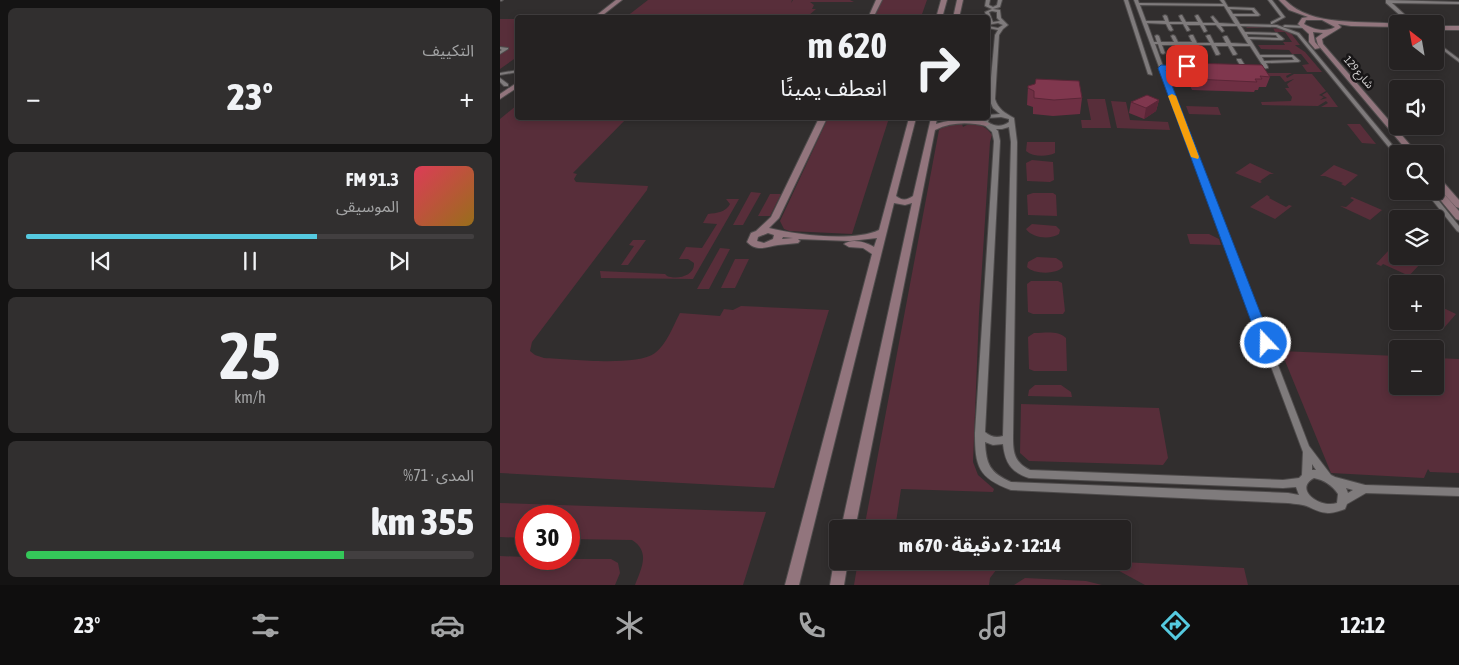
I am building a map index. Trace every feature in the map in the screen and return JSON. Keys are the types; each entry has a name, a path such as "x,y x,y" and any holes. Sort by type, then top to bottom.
{"street":[{"path":"600,15 619,0"},
{"path":"609,15 628,0"},
{"path":"872,15 879,0"},
{"path":"988,0 988,6 993,8 999,6 1000,0"},
{"path":"1126,0 1150,74"},
{"path":"1152,0 1252,9 1258,14 1232,15"},
{"path":"1222,0 1266,66 1265,69 1235,69"},
{"path":"1270,0 1284,21 1291,25 1290,28 1390,145"},
{"path":"1276,0 1284,9 1301,21"},
{"path":"1282,0 1291,9 1319,19 1346,24 1389,26"},
{"path":"940,15 943,1 952,4 960,1"},
{"path":"956,15 960,1"},
{"path":"1386,1 1459,3"},
{"path":"1386,1 1402,15"},
{"path":"1136,2 1160,4 1174,2"},
{"path":"987,15 987,12 999,11 1002,26 993,44 992,102 995,107 1011,118 1011,123 1006,140 980,433 980,460 983,467 995,479 1011,486 1288,498 1310,502 1330,510 1341,506 1343,494 1307,453 1136,2"},
{"path":"1174,2 1178,11"},
{"path":"1145,4 1148,10"},
{"path":"1160,4 1171,30"},
{"path":"1190,4 1194,11"},
{"path":"1206,5 1210,12"},
{"path":"1150,16 1155,29"},
{"path":"1181,16 1188,30"},
{"path":"1197,16 1205,31"},
{"path":"1213,16 1222,31"},
{"path":"1278,24 1283,18"},
{"path":"1291,25 1301,21 1319,19"},
{"name":"شارع 129","path":"1301,21 1312,34 1313,43 1398,145"},
{"path":"1331,21 1337,25 1334,30"},
{"path":"1144,22 1278,24 1334,30 1349,27 1389,26"},
{"path":"1278,24 1294,32"},
{"path":"990,26 1002,26"},
{"path":"1444,27 1459,27"},
{"name":"شارع 129","path":"1334,30 1320,38 1320,44 1406,145"},
{"path":"1256,32 1278,34 1282,38 1262,40 1246,36 1256,32"},
{"path":"1269,33 1275,40"},
{"path":"1157,36 1163,52"},
{"path":"1173,36 1181,53"},
{"path":"1191,36 1200,53"},
{"path":"1208,36 1218,54"},
{"path":"1225,37 1235,54"},
{"path":"1152,43 1252,45"},
{"path":"1444,49 1459,62"},
{"path":"1259,56 1286,55 1292,64 1263,62"},
{"path":"1453,56 1459,56"},
{"path":"1166,59 1169,68"},
{"path":"1184,59 1188,68"},
{"path":"1239,60 1244,69"},
{"path":"1161,68 1207,68"},
{"path":"500,74 515,72"},
{"path":"500,79 503,87 515,78"},
{"path":"500,98 515,86"},
{"path":"990,118 995,114 1006,116"},
{"path":"822,120 775,218 752,237 751,240 754,244 764,246 791,241 869,237 884,230"},
{"path":"792,585 911,120"},
{"path":"850,520 934,120"},
{"path":"932,130 947,120"},
{"path":"970,120 987,120 1002,128 1011,123"},
{"path":"987,120 995,131 1006,140"},
{"path":"1006,140 1008,456 1011,462 1022,471 1029,474 1283,484 1320,474 1330,479 1365,488 1459,492"},
{"path":"1444,188 1459,205"},
{"path":"892,197 903,202 912,201 918,197"},
{"path":"1444,199 1459,217"},
{"path":"1435,200 1459,230"},
{"path":"774,243 779,238 775,218"},
{"path":"760,231 772,230 789,236 837,240 865,245 878,254"},
{"path":"980,433 989,440 996,441 1008,438"},
{"path":"1307,453 1302,492 1310,502"},
{"path":"1343,501 1365,488"},
{"path":"836,585 840,570"}],"shaded area":[{"path":"648,0 792,0 791,3 793,0 850,0 854,2 810,2 814,5 812,9 816,9 809,15 629,15"},
{"path":"882,0 927,0 922,15 875,15"},
{"path":"500,19 515,19 515,58 500,69"},
{"path":"1245,26 1270,28 1247,28"},
{"path":"1273,28 1290,32 1300,45 1295,45 1305,52 1322,72 1307,72 1302,65 1309,64 1301,54 1292,54 1289,50 1261,49 1258,45 1285,45 1283,42 1292,42 1285,32 1275,32"},
{"path":"1259,73 1292,73 1286,76 1287,78 1294,74 1312,74 1326,91 1319,95 1324,97 1320,100 1327,98 1322,95 1327,92 1338,107 1321,107 1328,103 1326,101 1318,106 1262,105 1261,102 1291,101 1292,97 1285,88 1289,88 1287,84 1294,79 1285,82 1280,76 1261,76"},
{"path":"1087,99 1105,99 1111,128 1082,128 1081,120 1091,120"},
{"path":"1111,101 1126,102 1130,120 1168,122 1170,130 1117,128"},
{"path":"1186,106 1218,107 1221,115 1189,114"},
{"path":"515,107 515,120 625,120 573,173 577,174 574,179 576,182 648,186 647,190 532,342 530,351 535,355 544,358 585,361 633,360 646,357 659,349 666,340 680,313 720,316 724,309 733,310 741,306 829,310 774,488 500,473 500,119"},
{"path":"827,120 888,120 852,234 789,231 784,229 780,221"},
{"path":"958,123 962,124 963,127 974,124 986,128 992,135 979,314 973,462 978,475 994,489 993,492 901,489 896,520 866,520 939,130 944,126"},
{"path":"1347,124 1360,124 1376,144 1362,143"},
{"path":"1027,142 1055,142 1055,153 1044,156 1032,154 1026,151"},
{"path":"1032,160 1053,162 1054,180 1050,182 1027,181 1026,163"},
{"path":"1250,163 1274,174 1270,174 1260,183 1235,173"},
{"path":"1334,165 1358,175 1345,186 1341,184 1343,183 1320,176"},
{"path":"751,192 761,193 743,225 733,225"},
{"path":"1033,193 1053,193 1056,195 1057,216 1028,215 1027,195"},
{"path":"770,194 781,194 770,216 758,216"},
{"path":"1267,195 1286,207 1292,206 1275,219 1250,207"},
{"path":"1352,197 1382,210 1370,220 1340,206 1346,207 1354,200 1350,198"},
{"path":"726,199 739,199 693,279 601,278 600,271 665,274 671,277 689,274 694,267 694,263 688,259 679,259 686,247 702,248 717,224 703,223 708,214 721,212 728,207 730,204"},
{"path":"1032,224 1056,226 1060,230 1059,234 1051,237 1037,236 1026,229"},
{"path":"1187,234 1209,234 1219,239 1221,245 1190,244"},
{"path":"633,240 646,240 628,265 621,265 634,246 629,245"},
{"path":"720,248 730,249 709,289 697,289"},
{"path":"1389,250 1389,265 1419,265 1410,275 1404,275 1383,264 1381,266 1376,264"},
{"path":"1037,257 1056,258 1062,262 1063,267 1060,270 1050,272 1034,271 1027,267 1028,262"},
{"path":"735,259 749,259 735,288 721,288"},
{"path":"1031,281 1058,281 1062,283 1065,311 1063,314 1033,314 1028,312 1027,284"},
{"path":"1444,308 1456,314 1444,328"},
{"path":"1034,333 1055,333 1066,338 1067,371 1034,371 1029,369 1028,337"},
{"path":"1281,351 1389,356 1389,395 1444,395 1444,358 1459,359 1459,473 1430,472 1428,469 1424,478 1331,473"},
{"path":"1035,385 1061,385 1071,392 1072,397 1028,396 1029,390"},
{"path":"1021,404 1159,408 1168,458 1163,465 1029,461 1020,453"},
{"path":"500,503 559,505 515,505 515,538 500,537"},
{"path":"580,506 766,512 743,585 635,585 642,567 643,555 638,545 632,540 580,539"},
{"path":"500,556 515,557 515,570 580,570 580,559 611,559 618,563 620,573 615,585 500,585"},
{"path":"1131,562 1244,568 1248,585 1145,585 1118,570 1131,570"},
{"path":"856,570 996,570 990,578 989,585 854,585"},
{"path":"1025,578 1086,581 1102,585 1014,585"}],"building":[{"path":"1187,63 1262,65 1270,77 1260,76 1262,79 1255,79 1257,82 1194,79"},
{"path":"1036,79 1079,81 1082,98 1054,100 1034,98 1034,91 1028,88 1028,86 1035,84"},
{"path":"1147,95 1159,100 1146,108 1131,102"}],"slow traffic":[{"path":"1172,96 1195,157"}],"route":[{"path":"1187,66 1188,68 1161,68 1266,343"}]}
